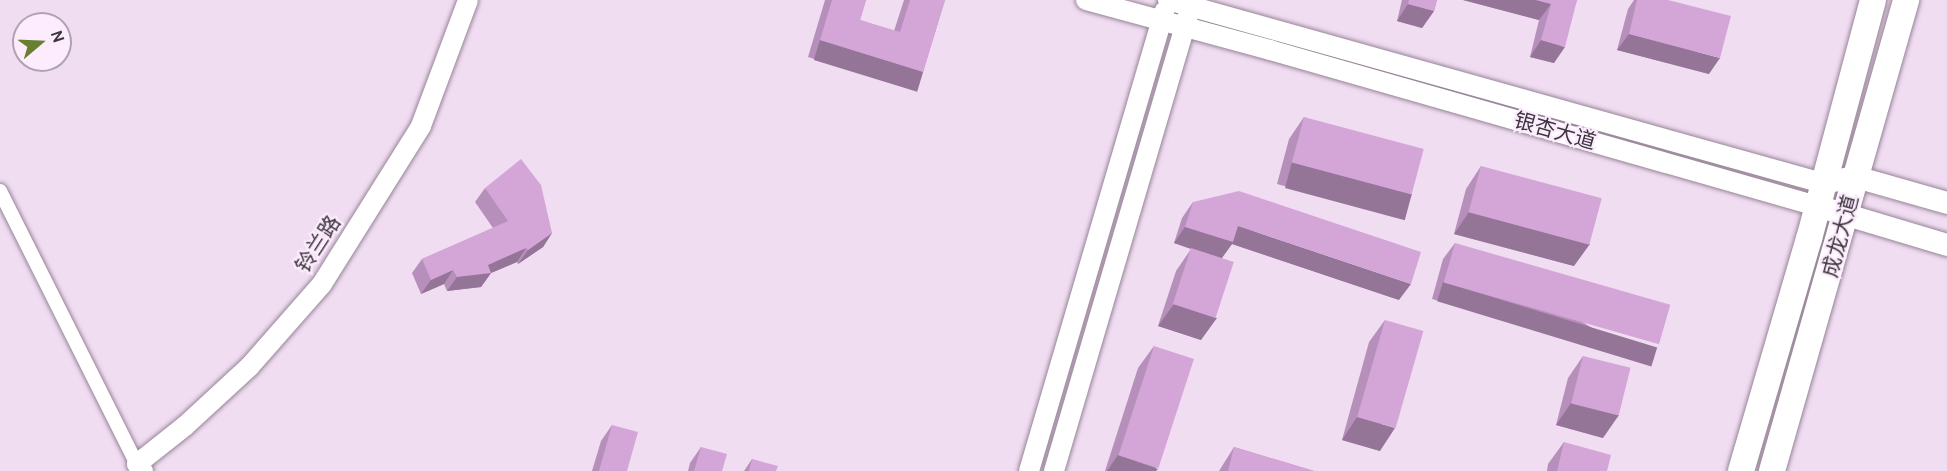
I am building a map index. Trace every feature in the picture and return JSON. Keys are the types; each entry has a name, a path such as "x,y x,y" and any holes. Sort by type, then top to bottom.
{"highway":[{"name":"成龙大道","path":"1741,471 1873,0"},
{"name":"成龙大道","path":"1772,471 1906,0"}],"main road":[{"name":"银杏大道","path":"1947,203 1856,177 1819,195 1846,216 1947,245"}],"street":[{"name":"铃兰路","path":"0,191 31,258 140,467 249,366 322,284 421,126 468,0"},
{"name":"银杏大道","path":"1086,0 1819,195"},
{"name":"银杏大道","path":"1168,0 1192,3 1819,195"},
{"path":"1029,471 1168,0"},
{"path":"1054,471 1192,3"}],"building":[{"path":"832,0 866,0 860,20 900,32 910,0 945,0 923,72 820,40"},
{"path":"1409,0 1437,0 1434,11 1408,4"},
{"path":"1536,0 1577,0 1565,47 1541,40 1551,4"},
{"path":"1637,0 1668,0 1731,16 1720,58 1629,34"},
{"path":"1304,117 1424,149 1412,194 1292,162"},
{"path":"521,159 541,185 552,233 528,250 526,248 488,265 491,273 457,277 453,270 431,280 422,259 508,221 485,188"},
{"path":"1481,166 1602,198 1589,245 1469,212"},
{"path":"1239,191 1421,252 1411,284 1238,226 1233,242 1185,227 1193,202"},
{"path":"1455,243 1670,305 1659,344 1444,282"},
{"path":"1191,248 1234,262 1216,318 1173,304"},
{"path":"1385,320 1423,331 1396,428 1357,417"},
{"path":"1154,346 1194,359 1158,468 1118,455"},
{"path":"1583,356 1631,368 1619,415 1571,404"},
{"path":"612,425 638,432 627,471 599,471"},
{"path":"1564,442 1611,455 1607,471 1557,471"},
{"path":"701,447 727,454 722,471 694,471"},
{"path":"1234,447 1314,471 1228,471"},
{"path":"752,459 778,466 776,471 749,471"}]}
